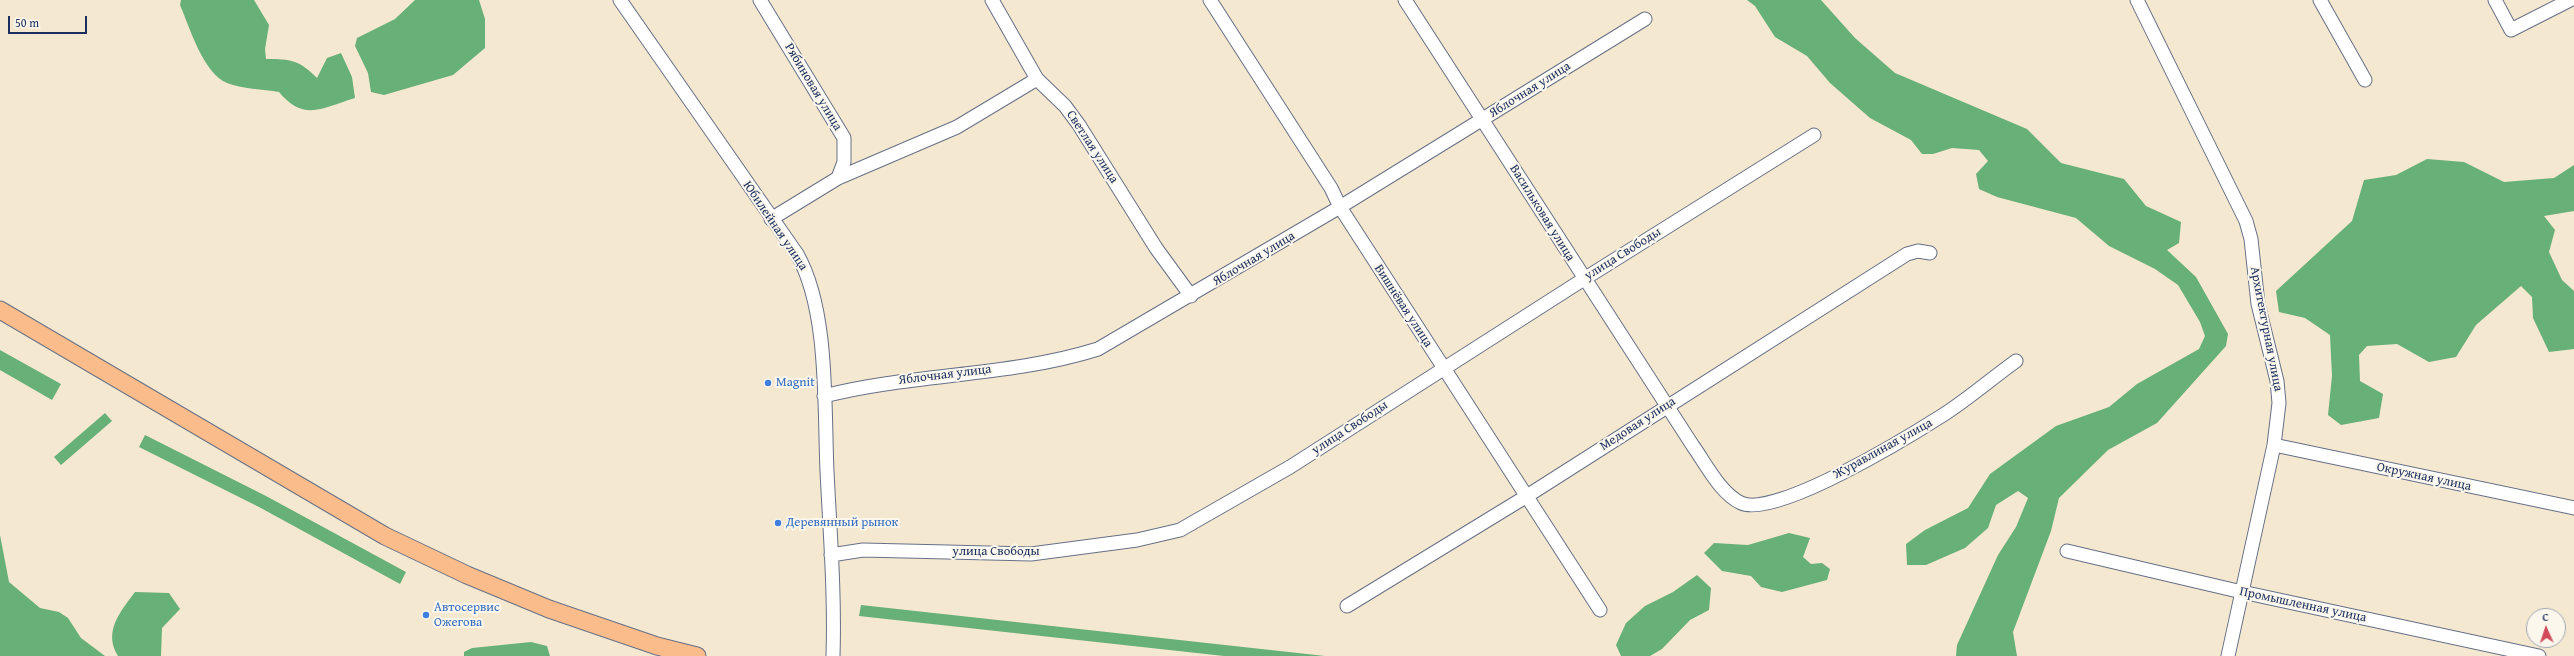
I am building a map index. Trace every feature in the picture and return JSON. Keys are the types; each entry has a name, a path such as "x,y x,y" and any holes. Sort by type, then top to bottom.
{"main road":[{"path":"0,310 385,536 467,575 549,609 658,646 697,656"}],"street":[{"name":"Юбилейная улица","path":"620,0 771,219 797,254 805,268 815,295 824,396 831,555 833,656"},
{"name":"Рябиновая улица","path":"760,0 844,138 844,162 838,178"},
{"name":"Светлая улица","path":"992,0 1037,79 1065,106 1079,125 1156,248 1191,296"},
{"name":"Вишнёвая улица","path":"1210,0 1331,188 1340,207 1600,610"},
{"name":"Васильковая улица","path":"1405,0 1693,446"},
{"name":"Архитектурная улица","path":"2136,0 2246,221 2251,239 2258,304 2277,381 2279,403 2274,445 2228,656"},
{"path":"2320,0 2365,80"},
{"path":"2495,0 2511,30 2570,0"},
{"name":"Яблочная улица","path":"824,396 898,381 1060,361 1098,349 1191,296 1340,207 1645,19"},
{"path":"771,219 838,178 957,127 1037,79"},
{"name":"улица Свободы","path":"831,555 863,550 1031,554 1137,540 1180,530 1290,467 1443,368 1814,135"},
{"name":"Медовая улица","path":"1347,606 1527,496 1907,254 1918,251 1930,253"},
{"name":"Журавлиная улица","path":"1693,446 1728,494 1742,504 1760,505 1777,502 1854,468 1943,415 2016,361"},
{"name":"Окружная улица","path":"2274,445 2574,508"},
{"name":"Промышленная улица","path":"2067,551 2242,592 2538,656"}],"green space":[{"path":"181,0 254,0 269,25 265,49 266,59 282,59 300,64 317,78 327,58 341,53 352,77 355,98 323,108 305,110 288,101 279,92 246,88 227,83 218,78 204,60 198,49 180,5"},
{"path":"415,0 479,0 485,19 485,48 453,75 384,95 371,92 368,73 355,46 357,38 395,19"},
{"path":"1747,0 1821,0 1855,38 1895,73 2027,129 2061,163 2124,179 2146,206 2181,222 2179,243 2167,250 2196,277 2228,334 2226,346 2157,423 2108,450 2059,498 2051,531 2013,632 2017,656 1956,656 1957,645 1998,555 2016,527 2028,498 2018,491 1996,505 1988,528 1965,548 1926,565 1907,565 1906,544 1925,530 1968,508 1990,474 2056,426 2109,407 2137,384 2199,349 2205,336 2200,322 2178,285 2155,269 2109,246 2076,218 1997,197 1979,189 1976,174 1988,161 1979,150 1952,148 1933,154 1922,154 1911,140 1870,118 1830,83 1807,56 1775,37 1755,6"},
{"path":"2427,159 2464,162 2504,182 2554,178 2574,165 2574,211 2544,216 2555,230 2549,252 2562,280 2574,291 2574,349 2549,352 2533,318 2532,297 2521,286 2476,325 2456,357 2429,362 2397,344 2367,346 2359,355 2360,381 2383,394 2379,418 2341,425 2328,415 2332,376 2330,335 2305,318 2279,312 2276,291 2352,221 2364,180 2396,175"},
{"path":"0,350 61,384 52,400 0,370"},
{"path":"105,413 112,421 61,465 54,457"},
{"path":"145,435 266,496 406,572 400,584 259,507 139,447"},
{"path":"1789,533 1810,538 1803,557 1811,564 1822,563 1830,569 1827,580 1782,592 1761,587 1751,576 1722,571 1704,553 1714,543 1748,545"},
{"path":"0,535 9,582 40,608 59,612 68,618 81,638 105,656 0,656"},
{"path":"1697,575 1711,588 1709,610 1690,620 1662,649 1650,656 1621,656 1616,645 1626,623 1645,606 1673,592"},
{"path":"135,592 169,593 180,609 162,628 161,656 118,656 114,647 112,639 115,622"},
{"path":"861,605 1325,656 1224,656 859,616"},
{"path":"531,642 547,646 550,656 464,656 464,652 472,648"}],"place":[{"name":"Magnit","path":"768,383"},
{"name":"Деревянный рынок","path":"778,523"},
{"name":"Автосервис Ожегова","path":"426,615"}]}
